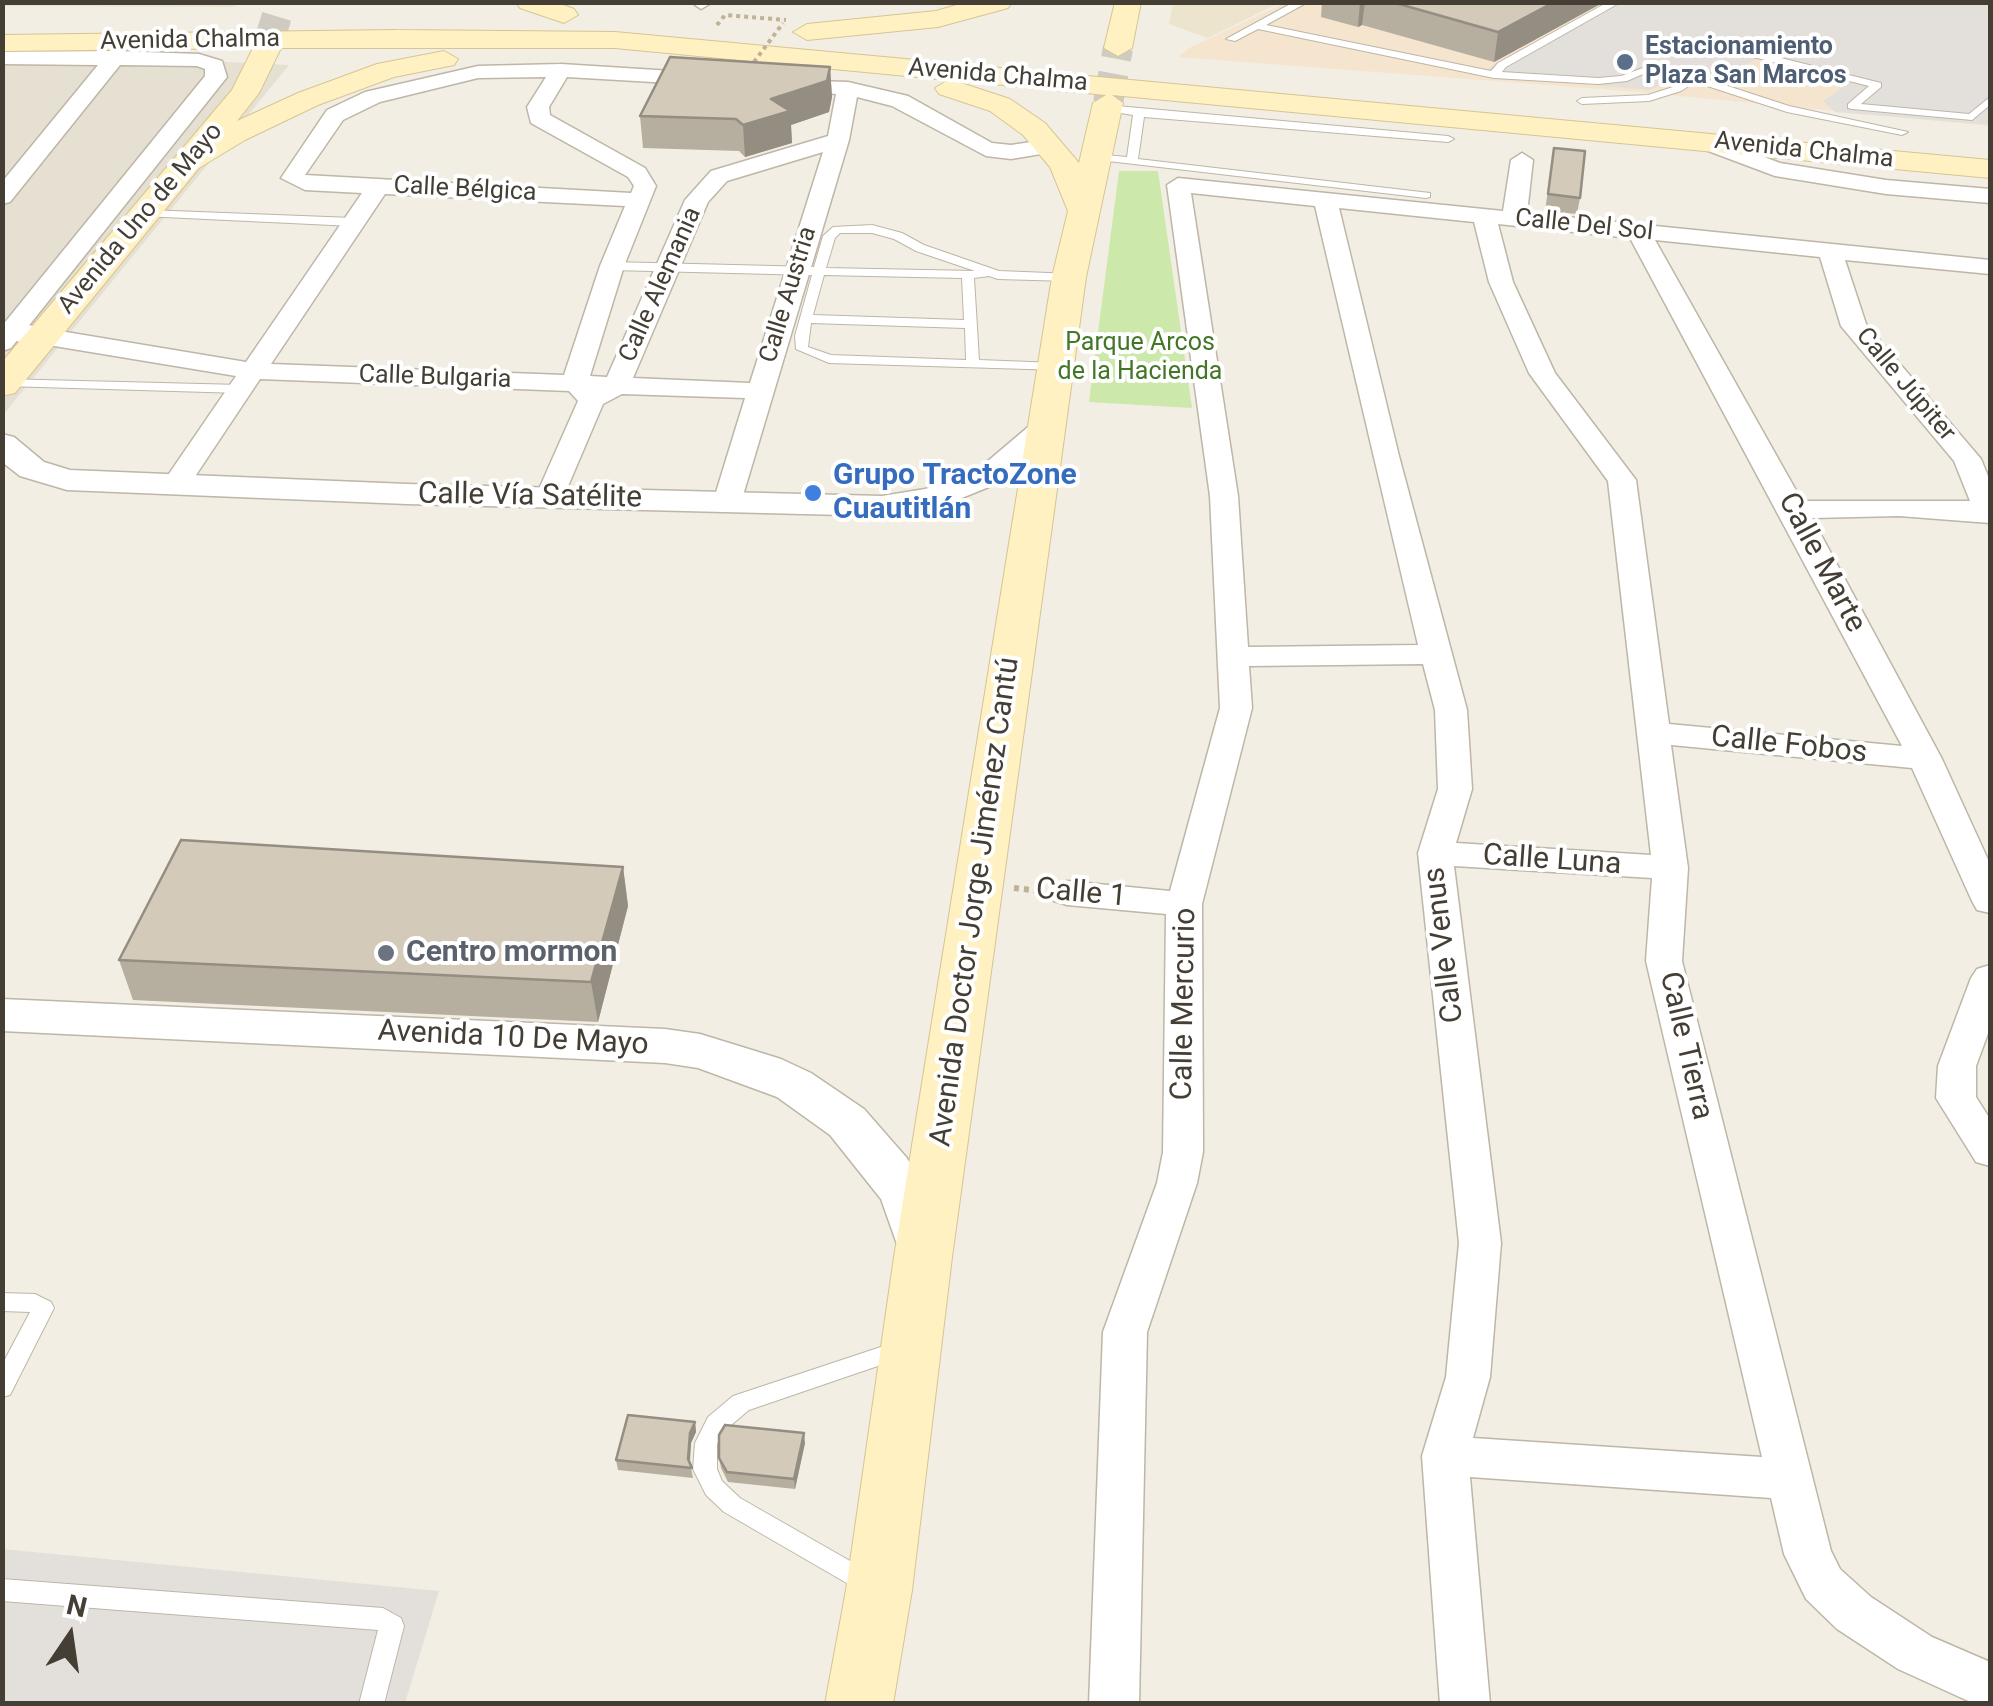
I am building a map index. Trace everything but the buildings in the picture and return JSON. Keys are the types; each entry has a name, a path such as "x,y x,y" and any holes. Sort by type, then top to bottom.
{"main road":[{"path":"529,2 564,15"},
{"path":"795,25 938,19 999,2"},
{"path":"1118,48 1128,2"},
{"name":"Avenida Chalma","path":"2,32 706,10 795,25 1196,66"},
{"name":"Avenida Chalma","path":"2,43 396,38 615,40 851,76 1902,132 1990,140"},
{"path":"190,161 283,110 387,70 492,52 615,40"},
{"name":"Avenida Uno de Mayo","path":"4,384 15,335 147,214 245,93 268,45"},
{"path":"851,76 1000,105 1092,155"},
{"name":"Avenida Chalma","path":"1409,85 1582,101 1885,159 1990,169"},
{"name":"Avenida Doctor Jorge Jiménez Cantú","path":"859,1704 1070,277 1092,155 1118,108"}],"street":[{"path":"2,197 116,57"},
{"path":"2,58 199,60 215,64 216,77 15,335"},
{"path":"595,389 612,266 646,186 638,172 540,118 538,107 561,70 734,81"},
{"name":"Calle Bélgica","path":"561,70 478,72 372,97 335,115 292,178 305,183 641,200"},
{"path":"772,83 851,76 986,149 1092,155"},
{"name":"Calle Austria","path":"727,502 760,391 806,273 851,76"},
{"path":"1704,122 1775,170 1990,196"},
{"name":"Calle Alemania","path":"549,498 595,389 668,268 697,200 719,176 838,140"},
{"path":"1850,182 1876,174 1885,159"},
{"path":"1499,217 1522,160"},
{"path":"176,484 378,185"},
{"name":"Calle Del Sol","path":"1178,185 1830,250 1989,272"},
{"name":"Calle Mercurio","path":"1114,1704 1124,1332 1178,1183 1183,1152 1184,904 1236,708 1224,496 1178,185"},
{"name":"Calle Venus","path":"1325,200 1451,710 1455,789 1435,853 1480,1244 1468,1378 1445,1456 1465,1704"},
{"name":"Calle Tierra","path":"1499,217 1501,282 1542,372 1622,480 1670,868 1664,960 1808,1554 1823,1584 1854,1613 1915,1653 1990,1686"},
{"name":"Calle Marte","path":"1638,231 1925,759 1990,900"},
{"name":"Calle Júpiter","path":"1830,250 1854,326 1967,459 1990,513"},
{"name":"Calle Bulgaria","path":"15,335 247,380 760,391"},
{"name":"Calle Vía Satélite","path":"2,444 32,470 67,480 882,506 930,498 994,472 1046,429"},
{"path":"1793,510 1900,507 1990,513"},
{"path":"1233,656 1436,654"},
{"name":"Calle Fobos","path":"1653,733 1925,759"},
{"name":"Calle Luna","path":"1435,853 1670,868"},
{"name":"Calle 1","path":"1067,892 1184,904"},
{"path":"1990,978 1957,1066 1956,1098 1990,1150"},
{"name":"Avenida 10 De Mayo","path":"2,1014 665,1046 716,1056 794,1085 848,1122 889,1170 905,1197 924,1258"},
{"path":"1445,1456 1787,1479"}],"lane":[{"path":"1231,39 1303,2"},
{"path":"1494,74 1502,65 1616,2"},
{"path":"1258,26 1494,74 1598,81 1623,78 1654,67"},
{"path":"1749,53 1877,85 1852,106 1972,117 1990,100"},
{"path":"1582,101 1649,98 1699,80 1786,110 1902,132"},
{"path":"1118,108 1339,105 1448,139"},
{"path":"1092,155 1426,195"},
{"path":"147,214 354,222"},
{"path":"998,275 920,248 898,236 850,228 829,236 806,273 802,349 829,359 1056,367"},
{"path":"612,266 1070,277"},
{"path":"968,275 973,364"},
{"path":"805,320 970,324"},
{"path":"4,384 247,380"},
{"path":"2,1302 35,1303 43,1308 2,1388"},
{"path":"878,1590 732,1505 714,1488 705,1469 706,1443 716,1424 740,1403 912,1346"},
{"path":"2,1590 383,1619 392,1626 390,1641 371,1704"}],"path":[{"path":"706,10 795,25"},
{"path":"754,62 795,25"},
{"name":"Calle 1","path":"978,886 1067,892"}],"shaded area":[{"path":"3,2 236,3 235,7 3,6"},
{"path":"1173,2 1279,3 1208,38 1169,24"},
{"path":"1285,3 1990,3 1990,126 1627,91 1178,57 1189,48"},
{"name":"Estacionamiento Plaza San Marcos","path":"1612,3 1990,3 1990,125 1835,112 1823,101 1852,81 1759,57 1718,83 1679,78 1649,90 1486,76 1489,68"},
{"path":"3,51 289,65 3,415"},
{"path":"2,1549 439,1591 405,1703 3,1703"}],"green space":[{"name":"Parque Arcos de la Hacienda","path":"1119,171 1158,171 1192,408 1089,402"}],"tunnel":[{"path":"268,45 278,12"},
{"path":"1108,103 1118,48"}],"place":[{"name":"Estacionamiento Plaza San Marcos","path":"1625,62"},
{"name":"Grupo TractoZone Cuautitlán","path":"813,493"},
{"name":"Centro mormon","path":"386,953"}]}
